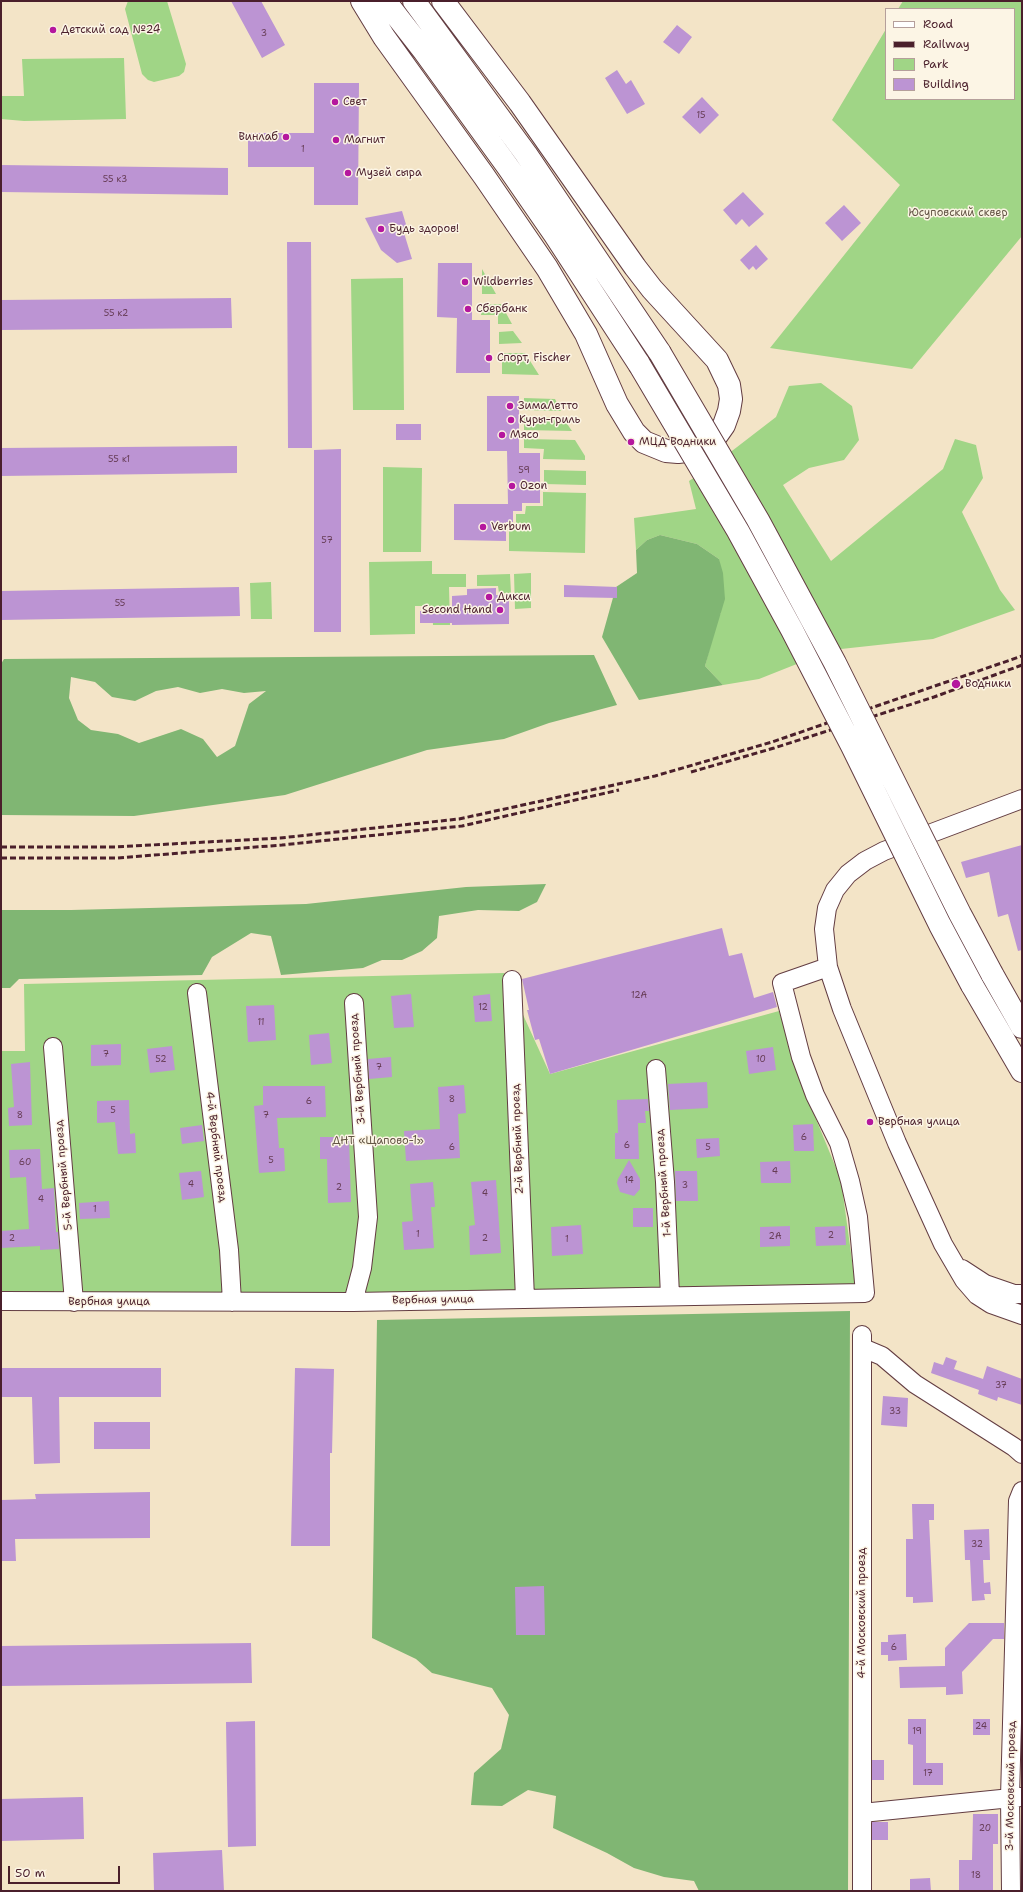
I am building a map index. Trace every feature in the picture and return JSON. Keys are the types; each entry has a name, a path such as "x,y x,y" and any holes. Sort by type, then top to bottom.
{"main road":[{"path":"362,1 384,37 484,176 547,268 586,334 617,404 634,432 644,442 666,451 678,452 694,450 706,444 717,435 724,425 731,399 729,385 717,360 652,289 635,267 520,103 443,1"},
{"path":"385,1 424,51 508,167 555,235 639,364 738,531 802,648 940,924 972,985 1022,1071"},
{"path":"414,1 526,154 660,353 758,520 832,656 960,914 1022,1027"}],"street":[{"path":"1022,799 884,851 866,861 848,874 835,890 827,908 824,929 828,966 842,1009 883,1110 932,1221 964,1280 977,1295 991,1304 1022,1315"},
{"name":"Вербная улица","path":"1,1301 353,1302 865,1293 858,1217 850,1180 839,1142 815,1095 801,1057 782,982 828,966"},
{"name":"2-й Вербный проезд","path":"512,980 525,1299"},
{"name":"4-й Вербный проезд","path":"197,993 229,1250 232,1302"},
{"name":"3-й Вербный проезд","path":"353,1302 362,1268 368,1217 354,1003"},
{"name":"5-й Вербный проезд","path":"53,1048 74,1302"},
{"name":"1-й Вербный проезд","path":"656,1069 665,1182 670,1296"},
{"path":"949,1253 961,1268 985,1284 1002,1290 1022,1294"},
{"name":"4-й Московский проезд","path":"862,1891 862,1342 882,1356 914,1384 1014,1447 1022,1454"},
{"name":"3-й Московский проезд","path":"1011,1891 1016,1797 1018,1501 1022,1491"},
{"path":"862,1813 1016,1797"}],"green space":[{"path":"128,1 167,1 186,64 184,72 179,76 154,82 148,80 142,74 125,9"},
{"name":"Юсуповский сквер","path":"903,1 1022,1 1022,236 912,369 770,348 900,185 832,120 885,31 885,100 1015,100 1015,8 899,8"},
{"path":"124,58 126,119 24,121 1,119 1,96 24,96 22,59"},
{"path":"482,269 496,294 482,294"},
{"path":"403,278 404,410 353,410 351,279"},
{"path":"501,304 512,324 498,324 498,315 481,315 482,305"},
{"path":"513,331 522,343 499,344 499,332"},
{"path":"502,353 525,353 539,375 502,374"},
{"path":"821,383 852,406 859,440 844,460 809,468 783,485 831,561 943,469 955,439 976,445 983,478 962,512 1000,590 1015,610 933,639 832,650 759,679 723,685 705,666 716,624 721,612 719,559 697,544 660,535 647,540 636,550 634,518 696,509 689,481 715,464 776,417 789,386"},
{"path":"524,398 555,399 561,411 524,410"},
{"path":"524,417 563,418 572,431 524,430"},
{"path":"524,439 575,440 585,456 585,460 543,459 544,449 524,448"},
{"path":"383,467 422,468 421,552 383,552"},
{"path":"544,470 586,471 586,485 544,484"},
{"path":"543,492 586,493 585,553 509,551 509,525 516,525 516,514 525,514 526,506 543,506"},
{"path":"660,535 697,544 719,559 723,573 725,599 705,666 723,685 639,700 602,637 616,587 637,573 636,550 647,540"},
{"path":"432,561 432,574 466,574 466,587 449,587 450,625 433,625 432,606 415,606 415,634 370,635 369,562"},
{"path":"531,573 531,608 515,609 514,574"},
{"path":"510,574 511,593 499,593 498,586 477,586 477,575"},
{"path":"271,582 272,619 251,619 250,583"},
{"path":"594,655 617,705 549,723 504,739 427,750 285,795 134,816 1,815 1,664 4,659","holes":["71,677 95,682 112,697 135,701 156,691 178,687 200,693 222,689 244,693 266,691 249,704 235,746 217,757 203,739 181,729 139,743 118,734 91,730 78,720 69,698"]},
{"path":"546,884 537,902 519,911 478,910 439,916 437,938 422,951 402,960 382,960 363,968 281,975 271,936 251,933 212,957 202,975 19,979 10,988 1,988 1,910 71,910 306,904 466,887"},
{"name":"ДНТ «Щапово-1»","path":"504,973 550,1074 779,1011 802,1085 841,1180 857,1297 268,1308 1,1311 1,1051 25,1051 24,984"},
{"path":"850,1311 848,1891 699,1891 694,1881 664,1877 634,1868 607,1853 553,1828 556,1796 528,1790 502,1806 471,1805 474,1773 501,1749 509,1715 492,1688 432,1673 416,1659 372,1638 377,1320"}],"building":[{"path":"231,1 261,1 285,45 262,58"},
{"path":"677,25 692,37 679,54 663,42"},
{"path":"617,70 626,84 631,80 645,104 627,114 605,78"},
{"path":"314,83 359,83 358,205 314,205 314,167 248,167 248,133 314,133"},
{"path":"702,97 719,115 700,134 682,117"},
{"path":"1,165 228,168 228,195 1,192"},
{"path":"743,192 764,214 749,227 742,219 736,225 723,210"},
{"path":"844,205 861,223 842,241 825,223"},
{"path":"402,211 408,231 404,233 412,259 397,263 381,250 365,218"},
{"path":"287,242 311,242 312,448 288,448"},
{"path":"756,245 768,259 756,270 753,266 749,270 740,260"},
{"path":"438,263 472,263 472,320 490,320 490,373 456,373 457,318 437,317"},
{"path":"231,298 232,328 1,330 1,300"},
{"path":"487,396 519,396 519,453 540,453 540,503 522,503 522,511 513,511 513,522 506,522 506,541 454,540 454,504 508,504 507,451 487,451"},
{"path":"396,424 421,424 421,440 396,440"},
{"path":"237,446 237,473 1,476 1,448"},
{"path":"341,449 341,632 314,632 314,450"},
{"path":"564,585 617,587 617,598 564,597"},
{"path":"239,587 240,616 1,620 1,591"},
{"path":"496,588 496,595 509,595 509,624 452,625 452,623 420,623 420,611 452,611 452,596 467,595 467,589"},
{"path":"1022,845 1022,950 1018,951 1008,914 998,917 989,872 966,878 961,862"},
{"path":"722,928 729,956 742,953 754,998 773,992 777,1007 550,1074 539,1039 535,1040 527,1010 529,1010 522,979"},
{"path":"411,994 414,1027 394,1028 391,996"},
{"path":"490,994 492,1021 475,1022 473,996"},
{"path":"274,1005 276,1040 248,1042 246,1006"},
{"path":"329,1033 332,1063 311,1065 309,1035"},
{"path":"121,1044 121,1065 91,1066 91,1045"},
{"path":"172,1046 175,1070 150,1073 147,1049"},
{"path":"773,1047 776,1070 749,1074 746,1051"},
{"path":"391,1057 392,1077 369,1079 368,1059"},
{"path":"30,1062 32,1125 9,1126 8,1108 14,1107 11,1064"},
{"path":"707,1082 708,1108 670,1110 668,1084"},
{"path":"464,1085 466,1113 458,1114 460,1158 406,1161 404,1131 440,1129 438,1087"},
{"path":"263,1086 325,1086 326,1117 277,1118 279,1148 284,1148 285,1171 259,1173 254,1106 263,1105"},
{"path":"648,1099 649,1111 645,1111 646,1123 638,1123 639,1159 615,1159 615,1133 618,1133 617,1100"},
{"path":"129,1100 130,1134 135,1133 136,1153 118,1154 115,1122 97,1123 97,1101"},
{"path":"813,1124 814,1151 794,1151 793,1125"},
{"path":"202,1125 204,1141 182,1144 180,1128"},
{"path":"320,1137 349,1137 351,1202 328,1203 327,1159 320,1159"},
{"path":"719,1138 720,1156 697,1158 696,1139"},
{"path":"40,1149 42,1189 54,1188 56,1232 58,1232 59,1249 40,1250 40,1246 1,1248 1,1231 29,1229 26,1177 10,1178 9,1150"},
{"path":"629,1160 640,1179 640,1189 634,1196 620,1192 617,1183"},
{"path":"790,1161 791,1183 761,1183 760,1162"},
{"path":"201,1171 204,1197 182,1200 179,1173"},
{"path":"675,1171 697,1171 698,1201 676,1201"},
{"path":"496,1180 501,1253 470,1255 469,1226 475,1225 471,1182"},
{"path":"433,1182 435,1207 431,1207 434,1248 404,1250 402,1222 413,1221 410,1184"},
{"path":"109,1201 110,1218 80,1219 79,1203"},
{"path":"633,1208 653,1208 653,1227 633,1227"},
{"path":"581,1225 583,1254 552,1256 551,1227"},
{"path":"790,1226 790,1246 760,1247 760,1227"},
{"path":"845,1226 846,1245 816,1246 815,1227"},
{"path":"946,1357 957,1361 954,1369 983,1379 987,1366 1022,1379 1022,1405 998,1397 997,1401 978,1394 979,1390 931,1373 934,1362 943,1365"},
{"path":"1,1368 161,1368 161,1397 59,1397 60,1463 34,1464 32,1397 1,1397"},
{"path":"295,1368 334,1369 332,1453 330,1453 330,1546 291,1546"},
{"path":"883,1396 908,1398 907,1427 881,1425"},
{"path":"94,1422 150,1422 150,1449 94,1449"},
{"path":"150,1492 150,1538 15,1539 16,1561 1,1561 1,1500 36,1499 35,1494"},
{"path":"912,1504 934,1504 934,1520 929,1520 933,1602 913,1603 913,1597 906,1597 906,1539 913,1539"},
{"path":"989,1529 990,1560 983,1560 984,1583 990,1582 991,1594 984,1594 985,1600 972,1601 970,1560 965,1560 964,1530"},
{"path":"544,1586 545,1635 516,1635 515,1587"},
{"path":"969,1623 1004,1623 1004,1639 993,1639 962,1672 963,1694 946,1695 946,1687 900,1688 899,1667 945,1666 945,1648"},
{"path":"906,1634 907,1660 888,1661 888,1655 881,1655 881,1642 888,1642 888,1635"},
{"path":"251,1643 252,1683 1,1686 1,1646"},
{"path":"908,1719 926,1719 926,1763 943,1763 943,1785 913,1785 913,1745 908,1744"},
{"path":"973,1719 990,1719 990,1735 973,1735"},
{"path":"255,1721 256,1846 228,1847 226,1722"},
{"path":"872,1760 884,1760 884,1780 872,1780"},
{"path":"83,1797 84,1839 1,1841 1,1799"},
{"path":"973,1814 998,1814 998,1844 993,1844 993,1891 959,1891 959,1860 972,1860"},
{"path":"872,1822 888,1822 888,1840 872,1840"},
{"path":"222,1850 224,1891 154,1891 153,1853"},
{"path":"930,1878 931,1891 910,1891 910,1879"}],"railway":[{"path":"1,847 115,847 280,838 459,819 655,776 772,742 1022,656"},
{"path":"691,772 774,748 934,697 1022,665"},
{"path":"1,858 117,858 282,845 462,826 619,790"}],"place":[{"name":"Детский сад №24","path":"53,30"},
{"name":"Свет","path":"335,102"},
{"name":"Винлаб","path":"286,137"},
{"name":"Магнит","path":"336,140"},
{"name":"Музей сыра","path":"348,173"},
{"name":"Будь здоров!","path":"381,229"},
{"name":"Wildberries","path":"465,282"},
{"name":"Сбербанк","path":"468,309"},
{"name":"Спорт, Fischer","path":"489,358"},
{"name":"ЗимаЛетто","path":"510,406"},
{"name":"Куры-гриль","path":"511,420"},
{"name":"Мясо","path":"502,435"},
{"name":"МЦД Водники","path":"631,442"},
{"name":"Ozon","path":"512,486"},
{"name":"Verbum","path":"483,527"},
{"name":"Дикси","path":"489,597"},
{"name":"Second Hand","path":"500,610"},
{"name":"Водники","path":"956,684"},
{"name":"Вербная улица","path":"870,1122"}]}
